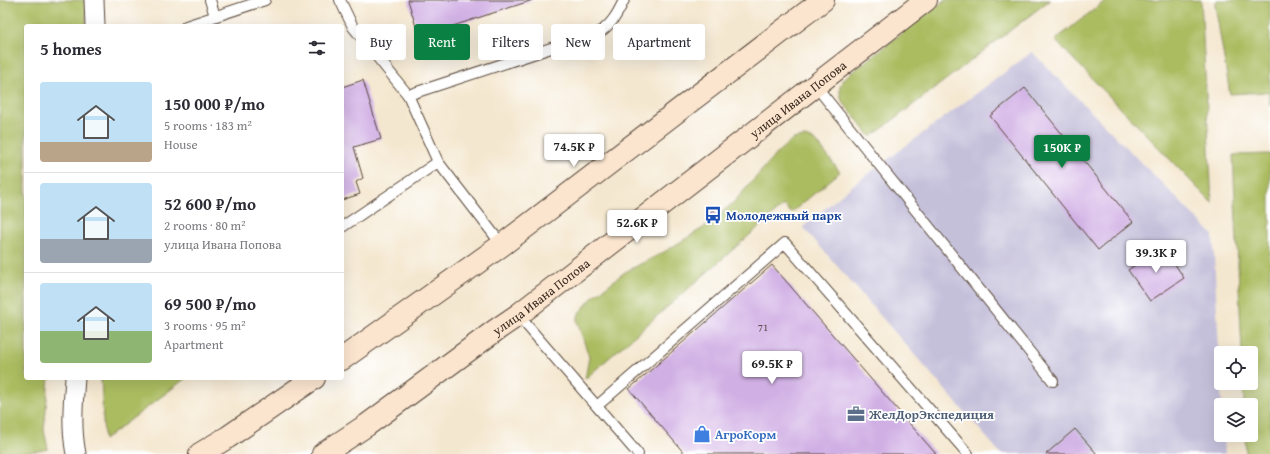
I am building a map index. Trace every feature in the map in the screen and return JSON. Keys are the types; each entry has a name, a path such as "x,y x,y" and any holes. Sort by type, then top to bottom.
{"main road":[{"path":"344,358 502,245 823,0"},
{"name":"улица Ивана Попова","path":"323,454 367,425 518,315 926,0"},
{"path":"200,454 228,437 311,380"}],"street":[{"path":"94,0 95,24"},
{"path":"75,380 72,408 73,437 76,454"}],"lane":[{"path":"210,0 215,16"},
{"path":"192,24 265,0"},
{"path":"340,0 353,27 408,95 438,162 502,245"},
{"path":"408,95 600,32 607,28 615,18 624,0"},
{"path":"815,85 1053,381"},
{"path":"344,226 438,162"},
{"path":"597,406 785,243 968,454"},
{"path":"518,315 638,454"}],"shaded area":[{"path":"1032,52 1213,235 1219,346 1214,346 1214,390 1221,390 1222,398 1214,398 1214,442 1224,442 1225,454 1001,454 803,227 852,186"}],"green space":[{"path":"0,0 84,0 87,2 86,24 24,24 24,380 49,380 44,430 48,449 24,453 0,454"},
{"path":"945,0 1050,0 871,137 842,101 840,90 843,79"},
{"path":"1106,0 1201,0 1212,203 1055,40"},
{"path":"1217,0 1270,0 1270,106 1269,92 1230,94 1215,5"},
{"path":"805,137 816,141 840,172 791,213 784,205 585,379 589,357 577,321 579,313 593,297 625,272 664,252 703,228 734,202 779,151 793,139"},
{"path":"1270,154 1270,454 1246,454 1245,442 1258,442 1258,398 1244,398 1243,390 1258,390 1258,346 1242,346 1233,155"},
{"path":"101,380 183,380 104,440"}],"building":[{"path":"408,0 533,0 459,24 415,24"},
{"path":"363,80 381,139 354,147 363,178 356,182 360,194 344,199 344,86"},
{"path":"1025,88 1133,222 1098,250 990,116"},
{"path":"713,210 717,214 709,220 706,216"},
{"path":"1163,246 1184,278 1150,301 1128,270"},
{"path":"772,265 936,454 685,454 629,389"},
{"path":"1075,429 1097,454 1046,454"}],"place":[{"name":"Молодежный парк","path":"713,215"},
{"name":"ЖелДорЭкспедиция","path":"856,414"},
{"name":"АгроКорм","path":"702,434"}]}
